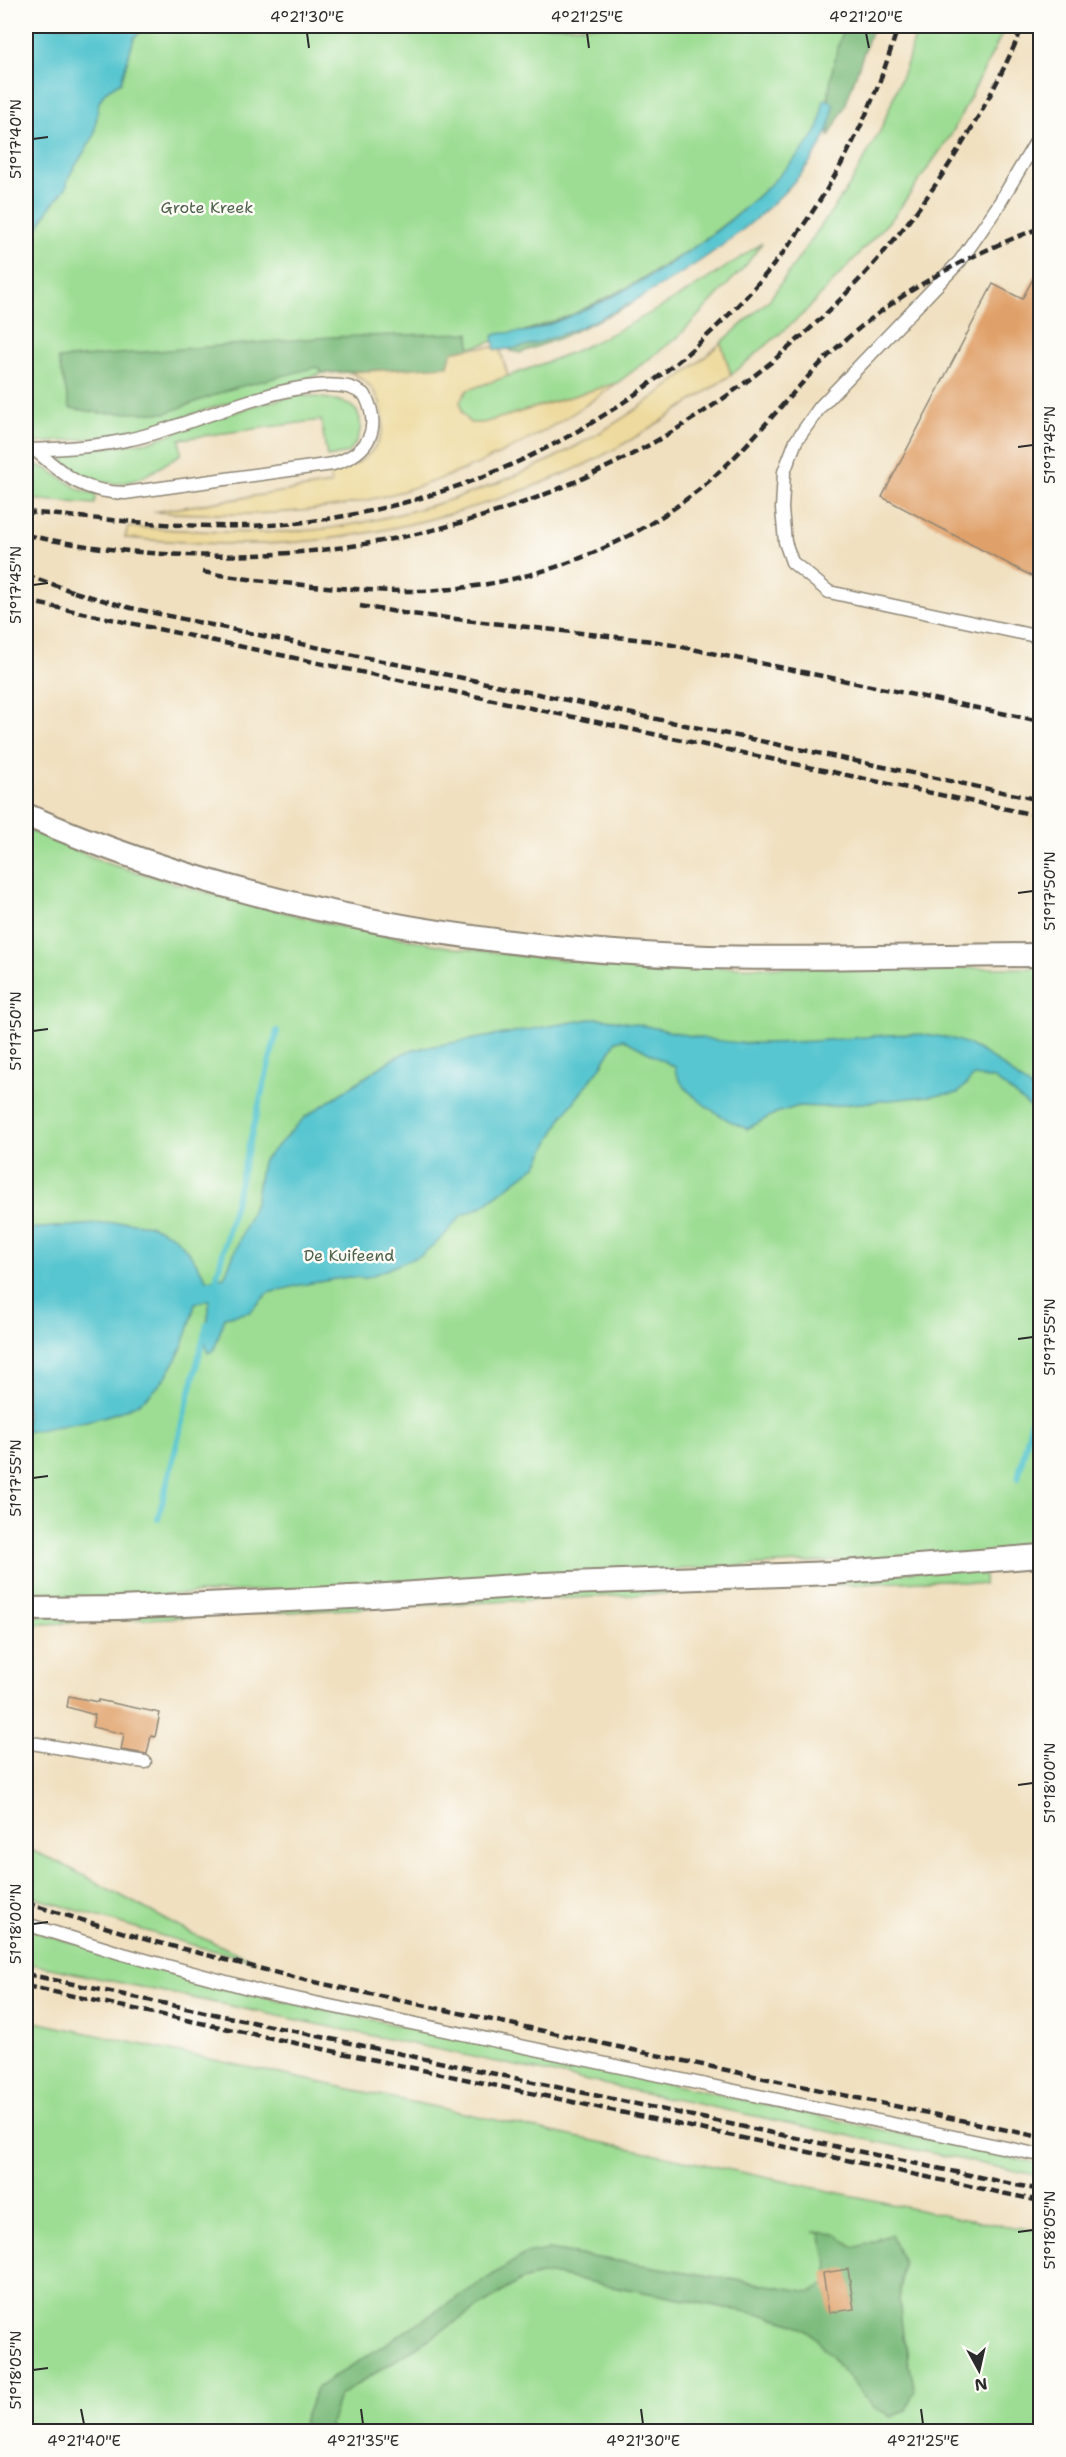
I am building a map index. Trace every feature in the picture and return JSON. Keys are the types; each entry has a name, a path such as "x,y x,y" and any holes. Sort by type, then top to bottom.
{"street":[{"path":"26,815 80,839 149,864 232,888 326,911 470,937 542,947 710,957 1041,955"},
{"path":"26,1609 129,1608 372,1596 544,1584 832,1573 1041,1556"}],"lane":[{"path":"1041,135 960,261 820,407 796,441 784,471 782,509 785,542 792,562 829,592 1041,638"},
{"path":"317,386 350,387 365,394 373,419 371,435 361,450 349,459 333,464 125,493 88,488 30,450 88,446 132,439 274,394 317,386"},
{"path":"26,1742 145,1762"},
{"path":"26,1924 123,1954 263,1992 1041,2156"}],"green space":[{"name":"Grote Kreek","path":"26,26 868,26 827,121 781,181 693,248 628,287 572,315 529,331 470,348 350,372 323,373 167,422 108,437 26,444"},
{"path":"844,26 873,26 845,106 829,136 830,80"},
{"path":"918,26 1006,26 951,135 895,215 803,314 731,375 721,343 770,299 849,186 881,129 907,63"},
{"path":"762,243 746,265 678,337 617,383 483,423 470,423 462,413 460,401 467,390 524,371 603,338 673,300"},
{"path":"628,287 635,301 630,305 560,338 520,353 511,351 504,338 572,315"},
{"path":"469,333 470,348 452,352 448,366 323,373 317,367 231,389 166,413 100,413 70,408 58,359 330,337"},
{"path":"300,395 343,402 357,412 360,418 359,433 348,453 327,457 321,420 180,439 181,454 145,476 123,483 103,482 83,475 66,464 59,453 148,442 256,405"},
{"path":"26,461 49,470 78,489 96,495 95,504 26,499"},
{"name":"De Kuifeend","path":"26,829 106,863 197,890 334,925 454,948 566,960 699,967 1040,968 1040,1551 26,1602"},
{"path":"985,1568 984,1585 945,1580 26,1625 26,1616"},
{"path":"26,1848 60,1863 191,1933 256,1961 200,1947 26,1895"},
{"path":"26,1929 234,1990 1040,2164 1040,2176 26,1963"},
{"path":"26,2020 957,2218 1040,2231 1040,2431 331,2431 330,2424 339,2396 521,2280 540,2275 556,2275 768,2316 796,2324 814,2336 874,2408 891,2417 906,2410 908,2356 899,2301 903,2262 879,2237 869,2246 854,2247 837,2234 821,2233 828,2264 825,2284 811,2292 548,2250 304,2419 301,2431 26,2431"},
{"path":"813,2232 837,2234 854,2247 891,2235 903,2262 899,2301 903,2336 915,2390 906,2410 891,2417 874,2408 814,2336 796,2324 768,2316 556,2275 540,2275 521,2280 339,2396 330,2424 331,2431 301,2432 317,2388 525,2254 548,2250 811,2292 825,2284 828,2264 820,2233"}],"sand":[{"path":"721,343 731,375 651,428 609,452 566,473 502,498 400,526 298,542 211,543 125,538 128,527 214,532 300,531 327,528 408,512 452,499 535,467 613,425 686,373"},
{"path":"494,347 500,350 508,376 467,390 460,401 462,413 470,423 483,423 617,383 585,406 516,446 443,478 404,491 365,501 305,511 240,514 153,512 331,484 329,469 356,464 369,454 378,442 382,430 383,416 380,403 363,380 350,372 448,366 452,352 470,348"}],"water":[{"path":"26,26 146,26 134,38 121,82 105,92 99,102 94,136 69,176 66,188 51,206 26,248"},
{"path":"826,99 833,103 823,141 794,182 750,223 698,262 641,297 585,325 535,343 495,350 493,336 533,330 602,302 670,264 733,218 803,150 818,129 823,101"},
{"path":"596,1018 633,1023 725,1042 798,1042 903,1034 953,1039 988,1056 1040,1096 1040,1115 995,1079 974,1076 958,1093 822,1107 799,1106 776,1113 747,1129 715,1112 693,1095 684,1086 675,1067 623,1039 616,1041 600,1068 563,1116 537,1165 481,1207 461,1216 442,1238 421,1255 366,1278 348,1277 268,1293 250,1312 225,1317 214,1350 208,1353 205,1333 209,1300 195,1303 182,1347 175,1362 157,1388 146,1398 133,1406 109,1415 26,1432 26,1229 126,1222 150,1225 175,1237 191,1255 207,1280 224,1277 255,1203 262,1162 305,1117 394,1058 411,1050"}],"building":[{"path":"1041,264 1041,581 882,497 993,284 1022,299"},
{"path":"69,1696 160,1713 155,1737 151,1736 147,1754 121,1750 124,1734 92,1727 95,1715 67,1707"},
{"path":"848,2269 854,2309 829,2313 823,2273"}],"waterway":[{"path":"215,1284 277,1031"},
{"path":"158,1519 207,1324"},
{"path":"1018,1478 1040,1385"}],"railway":[{"path":"26,512 194,526 296,523 399,504 497,471 589,424 673,366 747,295 810,215 861,125 898,26"},
{"path":"26,535 182,555 334,548 480,517 618,462 744,384 855,284 949,165 1023,26"},
{"path":"203,572 313,586 422,591 477,586 515,578 552,568 589,554 625,538 658,519 690,496 735,457 832,352 879,313 904,295 956,265 1040,228"},
{"path":"26,575 80,594"},
{"path":"74,592 131,608 1040,800"},
{"path":"26,601 1040,816"},
{"path":"360,606 403,613 653,641 1040,721"},
{"path":"26,1903 148,1940 305,1980 1040,2137"},
{"path":"26,1974 1040,2190"},
{"path":"26,1986 1040,2201"}]}
